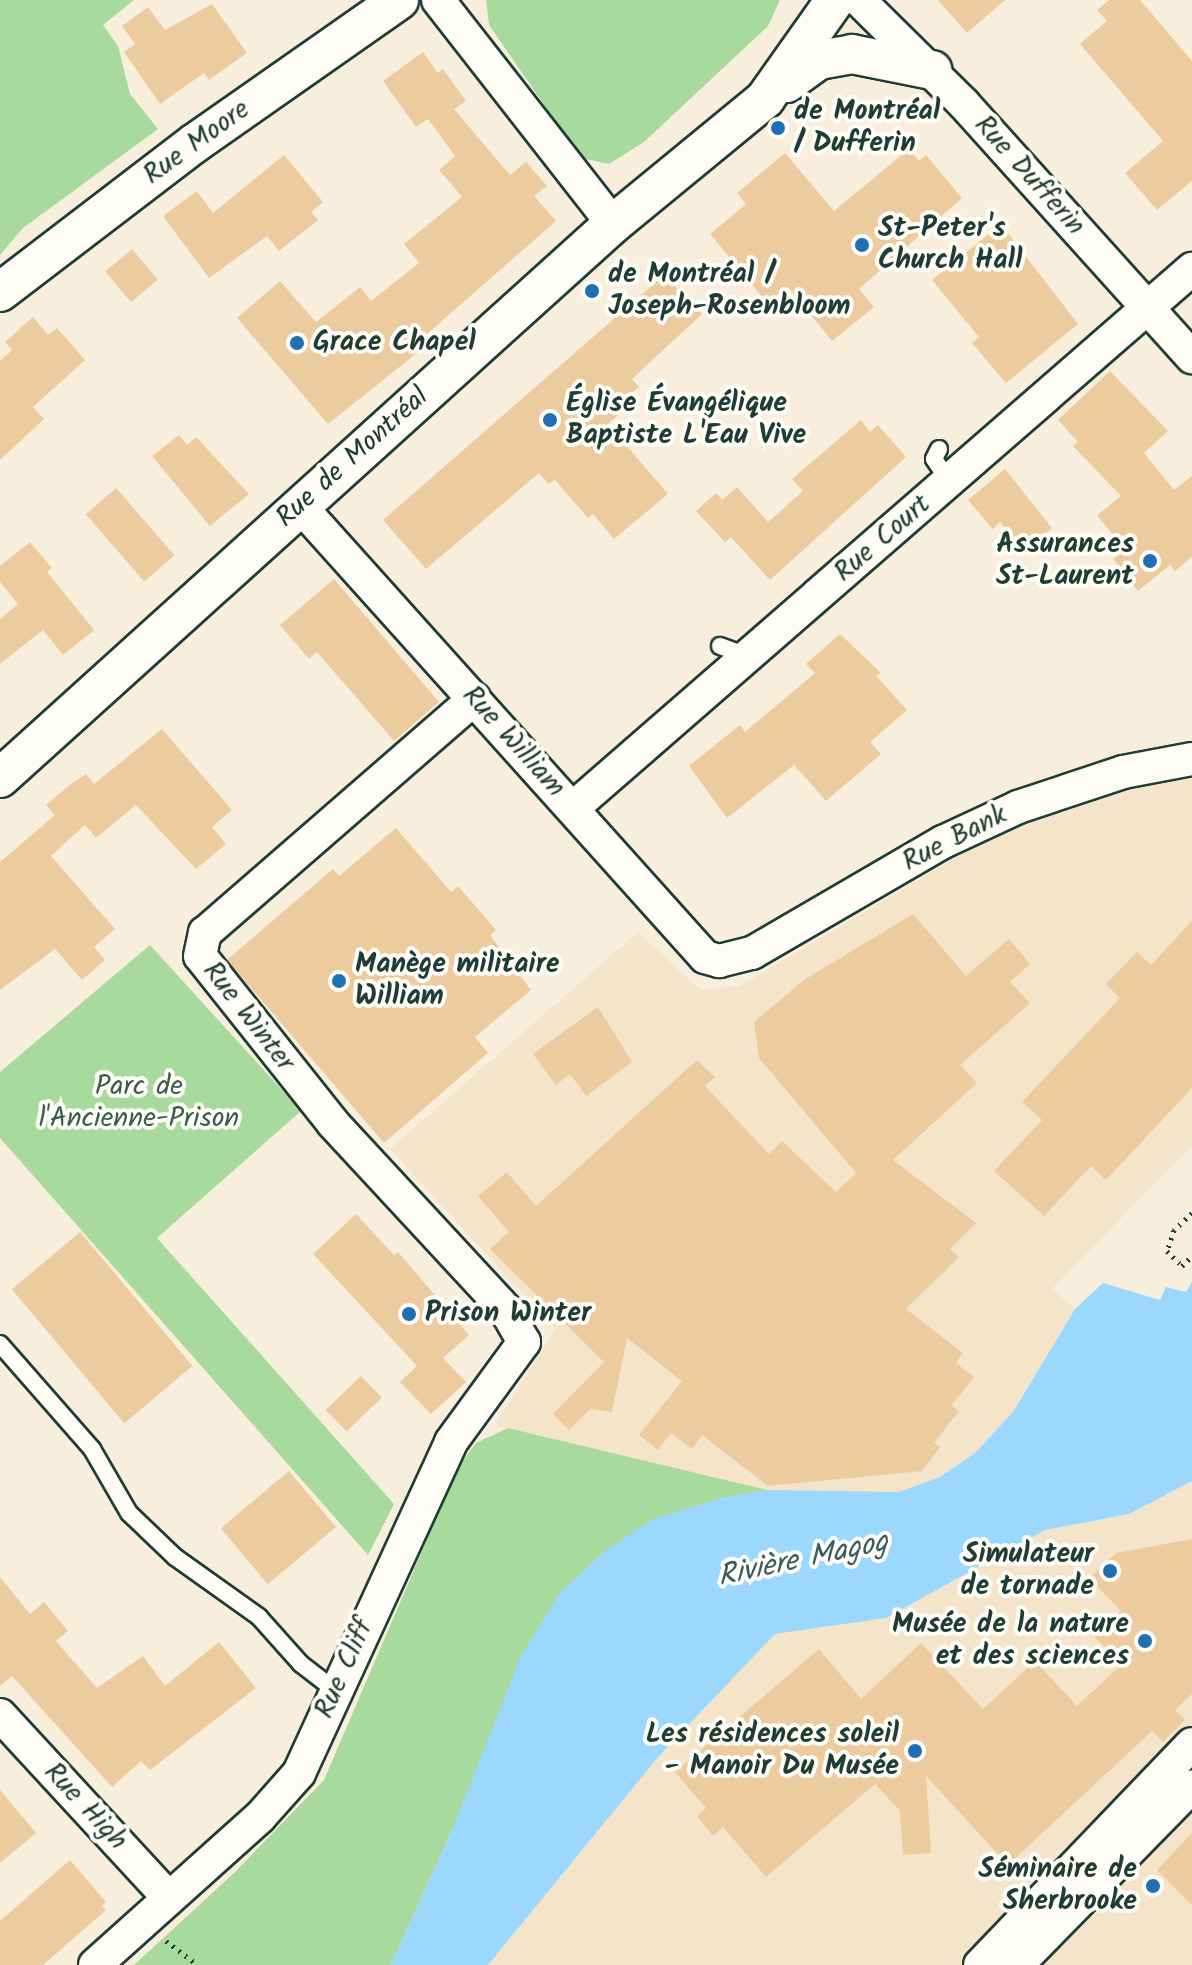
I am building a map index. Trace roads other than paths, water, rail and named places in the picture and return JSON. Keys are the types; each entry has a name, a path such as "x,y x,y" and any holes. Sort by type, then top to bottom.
{"street":[{"name":"Rue Moore","path":"0,292 195,143 399,0"},
{"path":"438,0 613,224"},
{"name":"Rue de Montréal","path":"0,778 613,224 765,99 835,0"},
{"name":"Rue Dufferin","path":"859,0 932,70 1192,357"},
{"path":"765,99 819,60 852,54 932,70"},
{"name":"Rue Court","path":"573,808 734,652 949,481 1192,269"},
{"name":"Rue William","path":"300,506 573,808 692,948 719,961 734,959"},
{"name":"Rue Winter","path":"474,699 205,933 200,956 333,1123 518,1325"},
{"name":"Rue Bank","path":"734,959 976,824 1071,787 1192,759"},
{"name":"Rue Cliff","path":"95,1965 280,1797 299,1773 451,1442 520,1353 524,1342 518,1325"},
{"name":"Rue High","path":"0,1715 169,1898"},
{"path":"1017,1957 1192,1744"},
{"path":"980,1965 1017,1957 1192,1786"}],"lane":[{"path":"939,449 934,459 949,481"},
{"path":"0,1344 92,1449 129,1513 175,1557 259,1617 301,1664 336,1691"}],"water":[{"name":"Rivière Magog","path":"1192,1282 1192,1481 1129,1514 1045,1530 886,1618 775,1634 659,1756 488,1965 391,1965 453,1828 521,1656 559,1594 606,1550 653,1519 718,1499 767,1490 899,1492 940,1477 975,1453 1013,1412 1075,1309 1103,1283 1160,1300 1166,1287 1186,1292"}],"place":[{"name":"de Montréal / Dufferin","path":"778,128"},
{"name":"St-Peter's Church Hall","path":"862,245"},
{"name":"de Montréal / Joseph-Rosenbloom","path":"592,291"},
{"name":"Grace Chapel","path":"297,343"},
{"name":"Église Évangélique Baptiste L'Eau Vive","path":"550,420"},
{"name":"Assurances St-Laurent","path":"1150,561"},
{"name":"Manège militaire William","path":"339,981"},
{"name":"Prison Winter","path":"409,1314"},
{"name":"Simulateur de tornade","path":"1110,1571"},
{"name":"Musée de la nature et des sciences","path":"1145,1641"},
{"name":"Les résidences soleil - Manoir Du Musée","path":"915,1751"},
{"name":"Séminaire de Sherbrooke","path":"1153,1886"}],"park label":[{"name":"Parc de l'Ancienne-Prison","path":"139,1103"}]}
